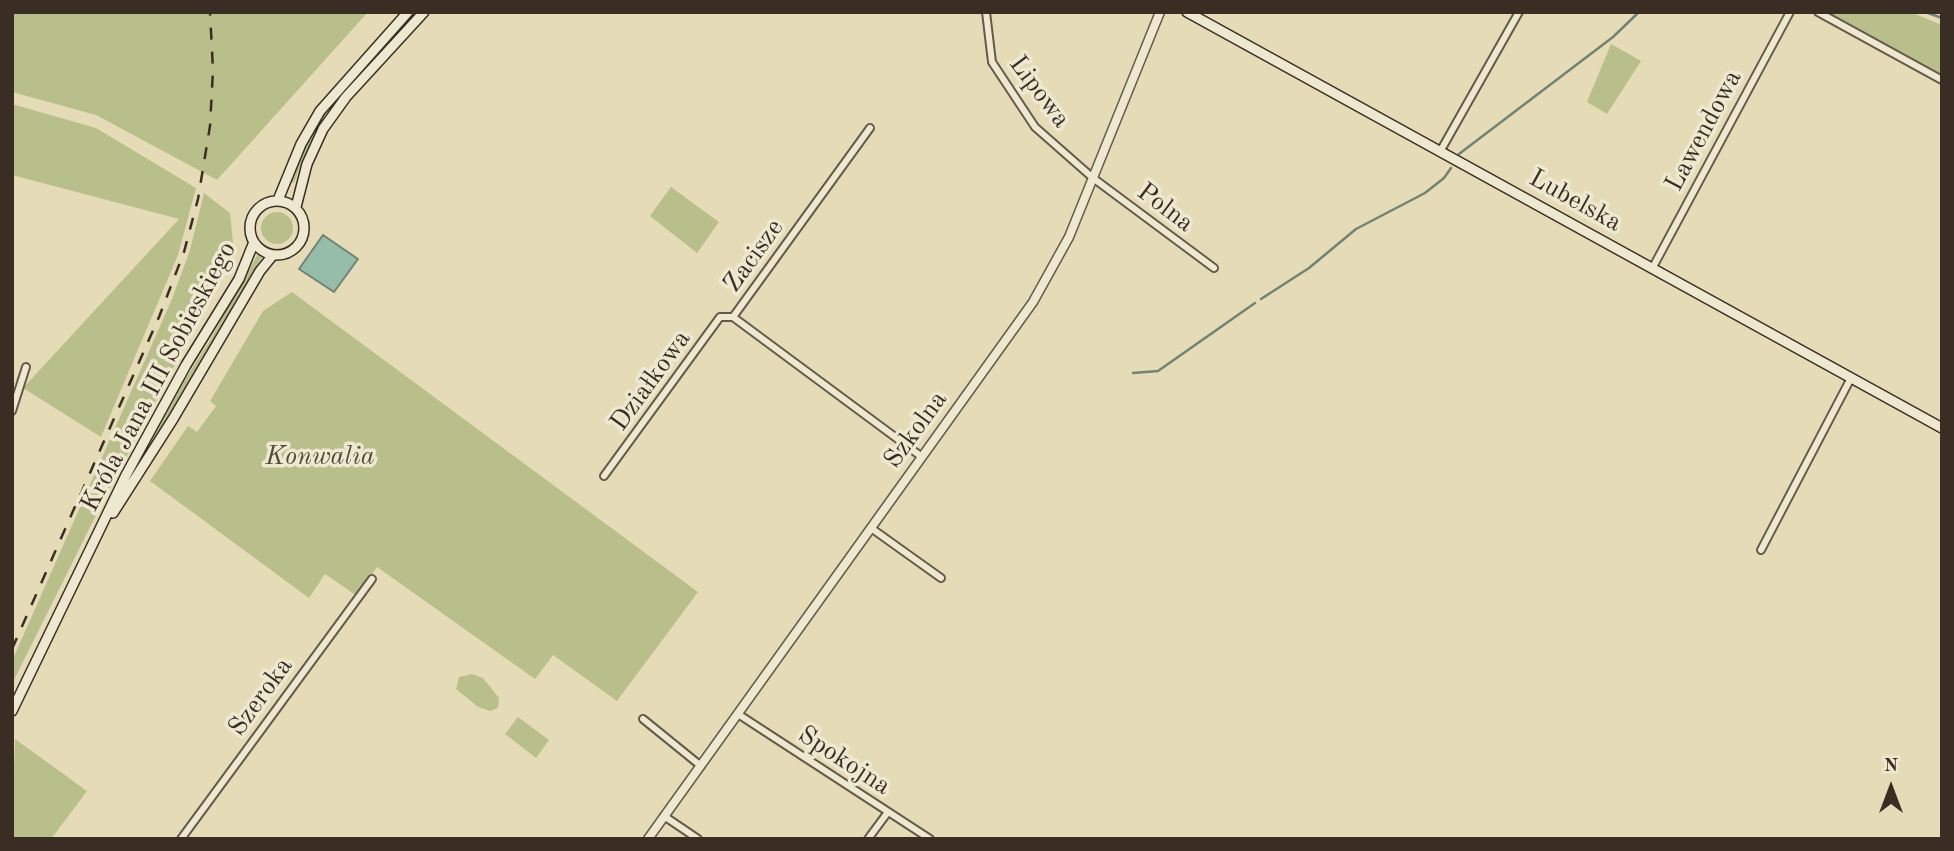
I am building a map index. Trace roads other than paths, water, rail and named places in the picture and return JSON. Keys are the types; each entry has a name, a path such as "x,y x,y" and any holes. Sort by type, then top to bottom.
{"main road":[{"path":"278,200 301,144 320,111 408,12"},
{"path":"296,207 307,164 334,113 424,12"},
{"name":"Lubelska","path":"1187,12 1942,428"},
{"path":"278,200 296,207 305,224 302,239 292,251 273,255 254,242 250,228 254,214 265,203 278,200"},
{"name":"Króla Jana III Sobieskiego","path":"12,711 125,475 186,365 239,279 253,251 254,242"},
{"name":"Króla Jana III Sobieskiego","path":"100,532 173,419 260,271 273,255"}],"street":[{"name":"Lipowa","path":"986,12 992,62 1022,109 1035,127 1093,178"},
{"name":"Szkolna","path":"648,839 1033,302 1069,237 1160,12"},
{"path":"1441,150 1519,12"},
{"name":"Lawendowa","path":"1653,267 1790,12"},
{"path":"1818,12 1942,80"},
{"name":"Zacisze","path":"870,128 733,317 922,457"},
{"name":"Polna","path":"1093,178 1214,268"},
{"name":"Działkowa","path":"604,476 720,317 733,317"},
{"path":"12,411 26,368"},
{"path":"1761,550 1852,378"},
{"path":"871,527 941,578"},
{"name":"Szeroka","path":"181,839 372,579"},
{"name":"Spokojna","path":"738,714 930,839"},
{"path":"643,719 701,766"},
{"path":"868,839 888,812"},
{"path":"664,816 698,839"}],"waterway":[{"path":"1459,154 1613,37 1639,12"},
{"path":"1925,12 1942,18"},
{"path":"1261,299 1309,268 1356,229 1425,193 1444,178 1451,168"},
{"path":"1133,373 1158,371 1255,303"}],"railway":[{"path":"12,649 159,317 184,252 198,199 210,126 213,70 210,12"}],"park label":[{"name":"Konwalia","path":"320,457"}]}
